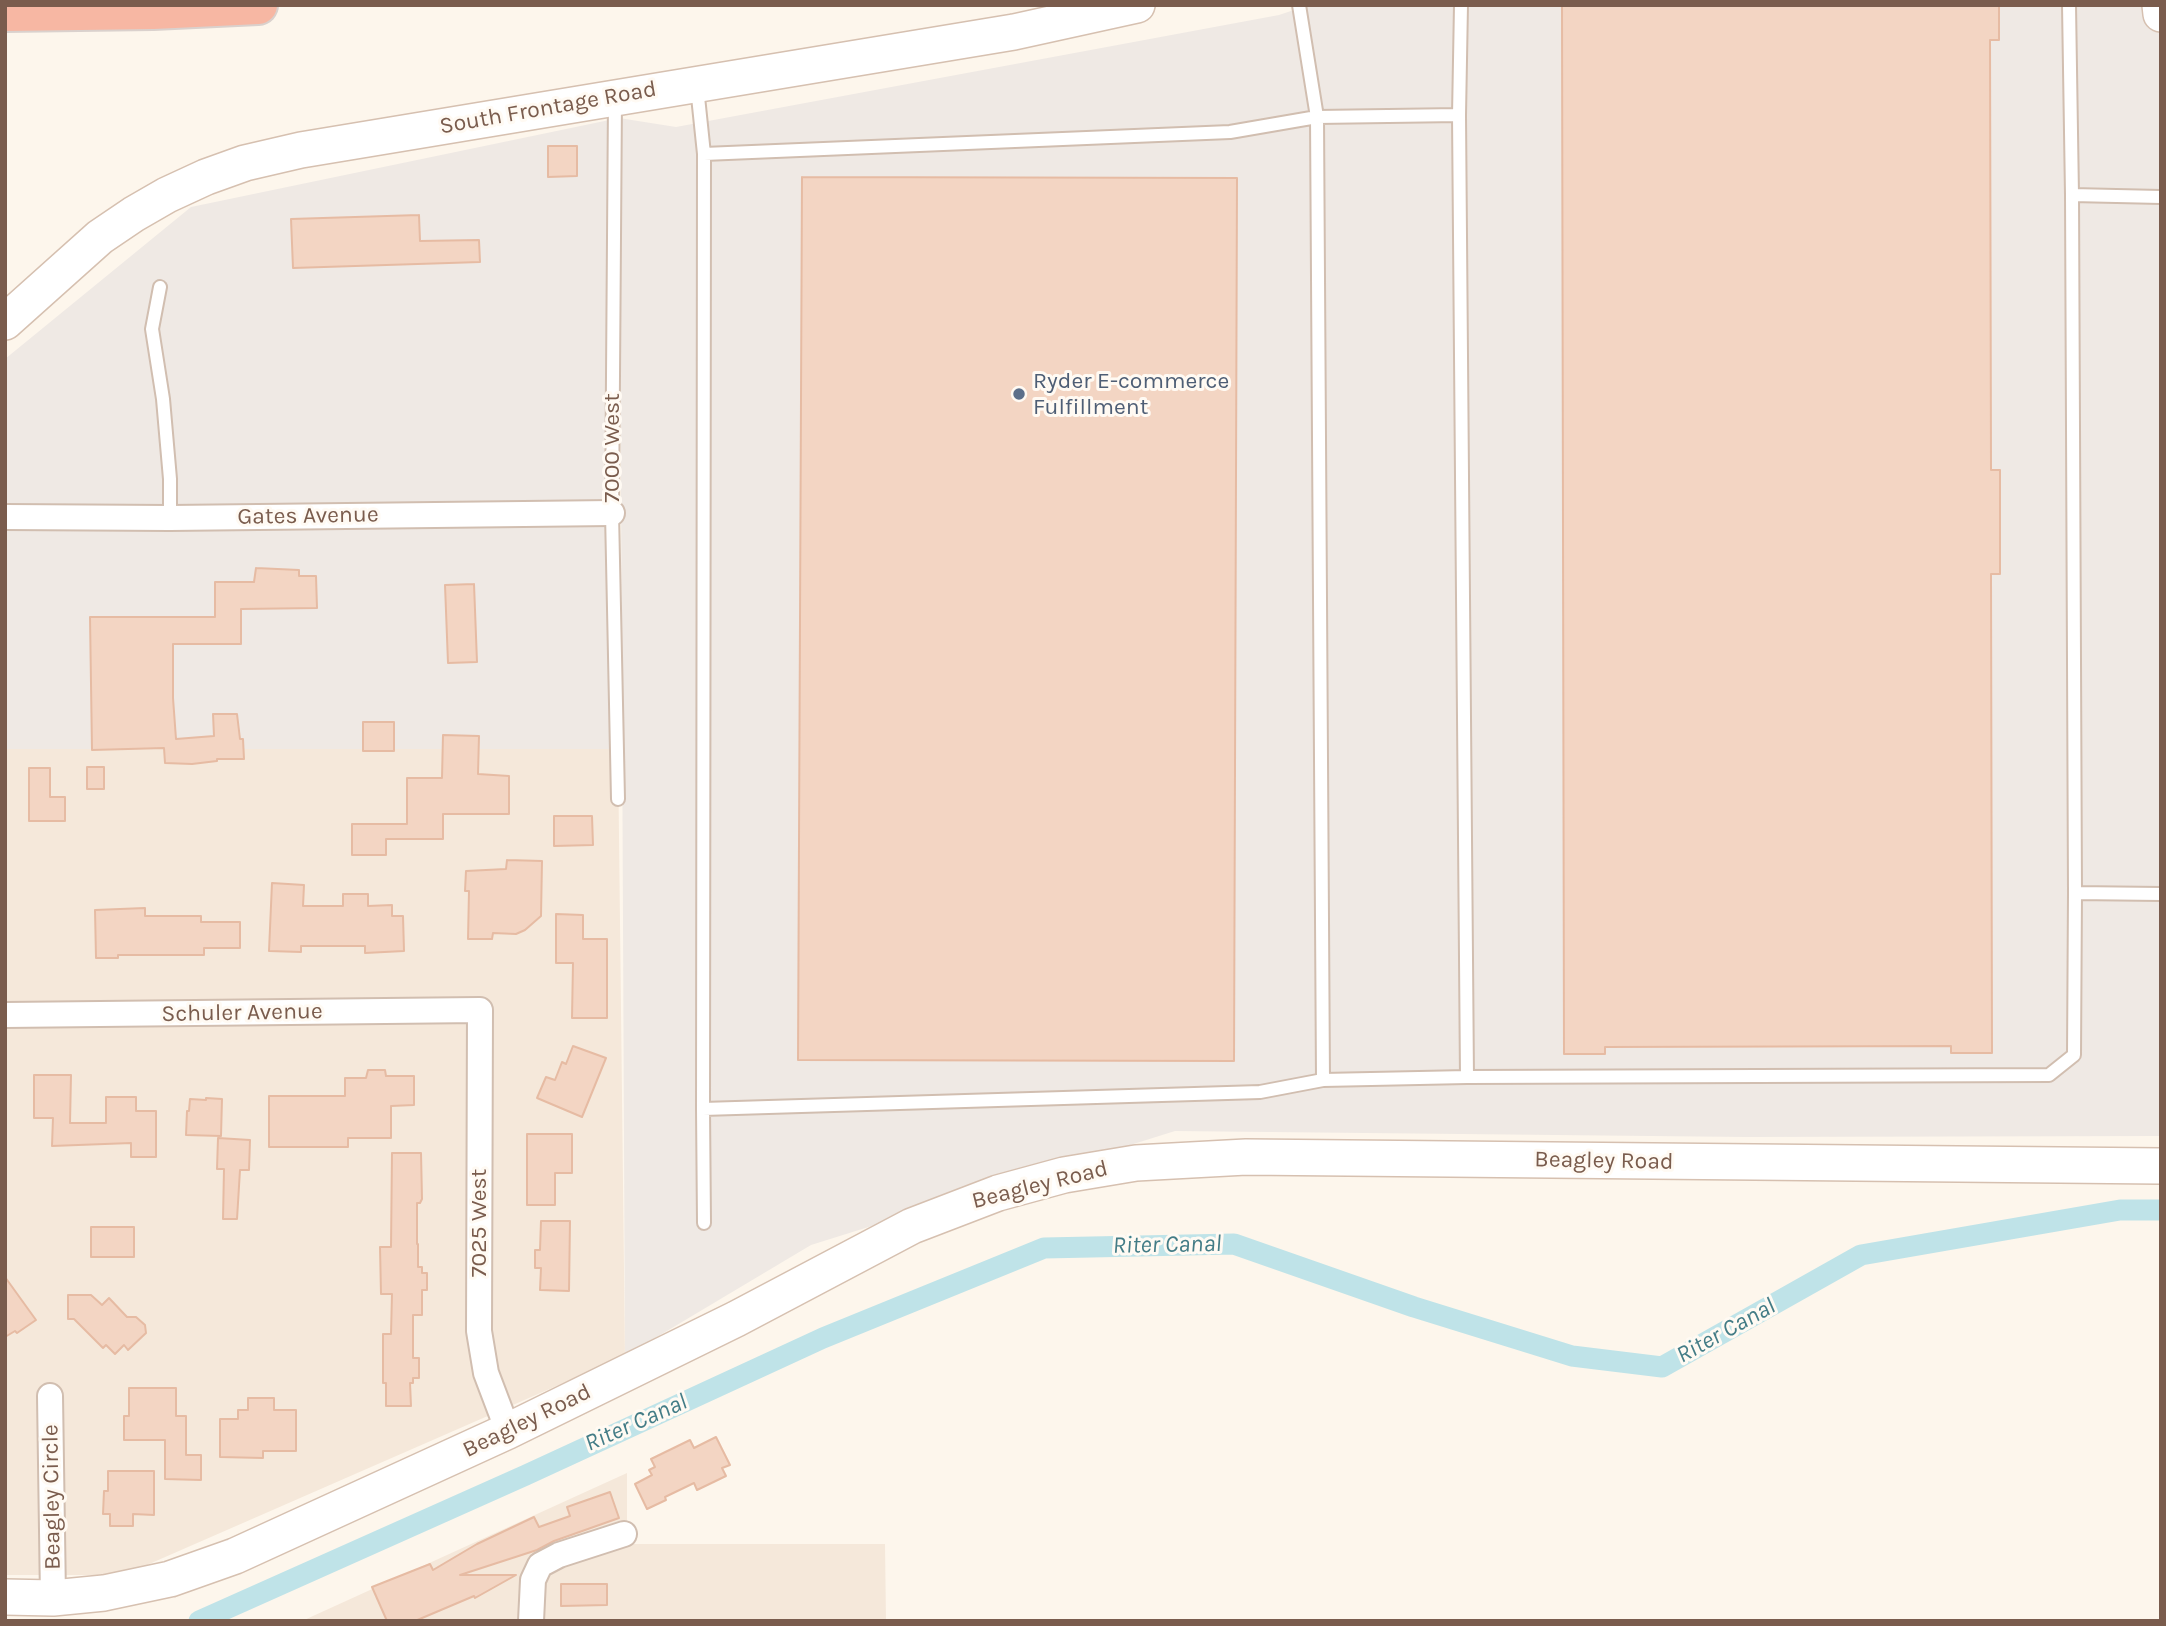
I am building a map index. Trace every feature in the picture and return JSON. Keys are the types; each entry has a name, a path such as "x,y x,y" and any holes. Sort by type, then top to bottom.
{"highway":[{"path":"5,12 258,5"}],"street":[{"name":"South Frontage Road","path":"5,322 100,237 167,195 246,163 301,150 1014,32 1137,5"},
{"path":"2160,5 2161,14"},
{"name":"Gates Avenue","path":"5,517 611,513"},
{"name":"Schuler Avenue","path":"5,1015 480,1010"},
{"name":"7025 West","path":"480,1010 479,1331 486,1373 508,1431"},
{"name":"Beagley Road","path":"5,1597 53,1598 136,1587 202,1569 508,1431 736,1319 912,1226 998,1193 1100,1168 1175,1159 1246,1157 2161,1166"},
{"name":"Beagley Circle","path":"50,1396 53,1598"},
{"path":"531,1621 533,1580 540,1565 559,1555 624,1534"}],"lane":[{"path":"1299,5 1317,117 1323,1080"},
{"path":"1461,5 1459,115 1467,1077"},
{"path":"703,1109 1260,1092 1323,1080 2049,1075 2074,1055 2069,5"},
{"path":"696,83 704,153 704,1223"},
{"name":"7000 West","path":"615,97 611,513 618,799"},
{"path":"704,153 1230,132 1317,117 1459,115"},
{"path":"2072,195 2161,197"},
{"path":"160,287 152,329 163,399 170,479 170,517"},
{"path":"2075,893 2161,894"}],"shaded area":[{"path":"1309,5 2161,5 2161,1136 1746,1137 1175,1131 811,1245 625,1356 620,273 618,749 5,749 5,359 191,207 619,118 676,127 1279,15"},
{"path":"5,749 618,749 625,1356 124,1575 5,1575"},
{"path":"627,1473 627,1544 885,1544 886,1621 302,1621"}],"building":[{"path":"1562,5 1999,6 1999,40 1990,40 1991,470 2000,470 2000,574 1991,574 1992,1053 1951,1053 1951,1046 1605,1047 1605,1054 1564,1054"},
{"path":"548,146 577,146 577,176 548,177"},
{"path":"802,177 1237,178 1234,1061 798,1060"},
{"path":"419,215 420,241 479,240 480,262 293,268 291,219"},
{"path":"256,568 299,570 299,576 316,576 317,608 241,609 241,644 173,644 176,739 214,736 213,714 237,714 244,759 217,759 192,764 165,763 164,748 92,750 90,617 215,617 215,582 254,582"},
{"path":"474,584 477,662 448,663 445,585"},
{"path":"363,722 394,722 394,751 363,751"},
{"path":"443,735 479,736 478,774 509,776 509,814 443,814 443,839 386,839 386,855 352,855 352,824 407,824 407,778 442,778"},
{"path":"87,767 104,767 104,789 87,789"},
{"path":"29,768 50,768 50,797 65,797 65,821 29,821"},
{"path":"554,816 592,816 593,845 554,846"},
{"path":"507,860 542,861 541,916 516,934 493,933 492,939 468,939 469,891 465,891 466,871 506,869"},
{"path":"272,883 304,885 303,906 343,906 343,894 368,894 368,906 392,905 392,916 403,916 404,951 365,953 365,946 301,946 301,952 269,951"},
{"path":"145,908 145,916 201,916 201,922 240,922 240,948 204,948 204,955 118,955 118,958 96,958 95,910"},
{"path":"556,914 583,915 583,939 607,939 607,1018 572,1018 573,963 556,963"},
{"path":"573,1046 606,1058 582,1117 537,1098 546,1077 555,1080 562,1062 566,1064"},
{"path":"368,1070 385,1070 386,1076 414,1076 414,1105 391,1106 391,1138 348,1138 348,1147 269,1147 269,1096 345,1096 345,1078 366,1078"},
{"path":"34,1075 71,1075 70,1123 106,1123 106,1097 136,1097 136,1111 156,1111 156,1157 131,1157 131,1143 52,1146 53,1118 34,1118"},
{"path":"190,1099 222,1099 221,1136 186,1135"},
{"path":"527,1134 572,1134 572,1173 555,1173 555,1205 527,1205"},
{"path":"218,1138 250,1140 249,1170 240,1170 237,1219 223,1219 224,1169 217,1169"},
{"path":"392,1153 421,1153 422,1199 417,1203 418,1267 422,1267 422,1273 427,1273 427,1290 422,1290 422,1315 413,1315 413,1358 419,1358 419,1378 413,1378 413,1383 410,1383 411,1406 386,1406 386,1383 383,1383 383,1334 391,1334 392,1294 381,1294 380,1247 391,1247"},
{"path":"541,1221 570,1221 569,1291 540,1290 541,1268 535,1268 535,1250 540,1250"},
{"path":"91,1227 134,1227 134,1257 91,1257"},
{"path":"5,1277 36,1320 17,1333 15,1331 5,1337"},
{"path":"68,1295 91,1295 102,1305 109,1298 127,1317 136,1317 145,1325 146,1333 128,1350 124,1345 115,1354 106,1345 103,1348 74,1319 68,1319"},
{"path":"129,1388 176,1388 176,1416 186,1416 186,1455 201,1455 201,1480 165,1479 165,1440 124,1440 124,1416 129,1416"},
{"path":"248,1398 274,1398 274,1410 296,1410 296,1451 263,1451 263,1458 220,1457 220,1419 238,1419 238,1410 248,1410"},
{"path":"716,1437 730,1465 722,1468 726,1476 697,1490 694,1483 647,1509 635,1484 652,1475 649,1470 655,1467 651,1459 690,1440 694,1448"},
{"path":"108,1471 154,1471 154,1515 133,1514 133,1526 110,1526 110,1514 103,1514 104,1491 108,1491"},
{"path":"610,1492 619,1518 554,1541 537,1550 460,1575 516,1575 475,1598 474,1596 415,1621 387,1621 372,1587 430,1564 433,1570 477,1544 534,1517 539,1527 570,1516 567,1507"},
{"path":"561,1584 607,1584 607,1605 561,1606"}],"waterway":[{"name":"Riter Canal","path":"199,1621 823,1338 1044,1248 1234,1244 1414,1307 1572,1356 1662,1367 1861,1255 2120,1210 2161,1210"}],"place":[{"name":"Ryder E-commerce Fulfillment","path":"1019,394"}]}
